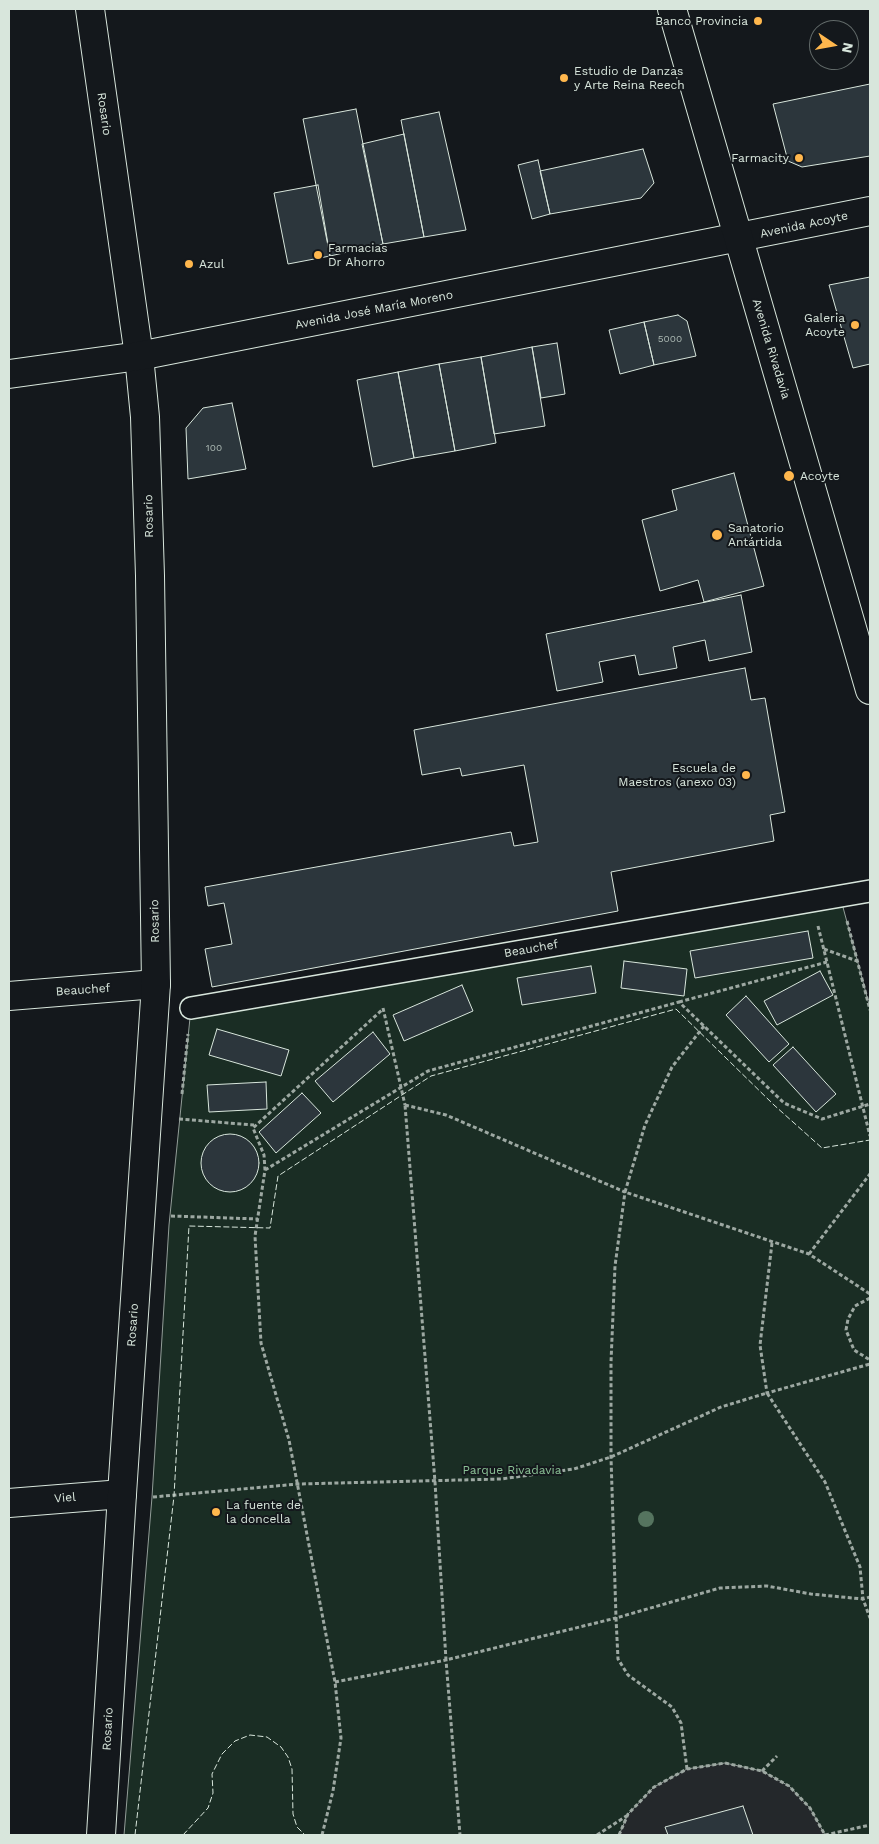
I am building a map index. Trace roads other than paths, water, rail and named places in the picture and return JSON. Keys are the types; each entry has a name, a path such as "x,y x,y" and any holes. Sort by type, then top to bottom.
{"street":[{"name":"Rosario","path":"90,9 139,356 145,417 148,488 156,984 122,1494 102,1835"},
{"name":"Avenida Rivadavia","path":"672,9 737,238 870,690"},
{"name":"Avenida Acoyte","path":"737,238 870,211"},
{"name":"Avenida José María Moreno","path":"9,374 139,356 737,238"},
{"name":"Beauchef","path":"191,1008 870,891"},
{"name":"Beauchef","path":"9,996 156,984"},
{"name":"Viel","path":"9,1503 122,1494"}],"place":[{"name":"Banco Provincia","path":"758,21"},
{"name":"Estudio de Danzas y Arte Reina Reech","path":"564,78"},
{"name":"Farmacity","path":"799,158"},
{"name":"Farmacias Dr Ahorro","path":"318,255"},
{"name":"Azul","path":"189,264"},
{"name":"Galeria Acoyte","path":"855,325"},
{"name":"Acoyte","path":"789,476"},
{"name":"Sanatorio Antártida","path":"717,535"},
{"name":"Escuela de Maestros (anexo 03)","path":"746,775"},
{"name":"La fuente de la doncella","path":"216,1512"}],"park label":[{"name":"Parque Rivadavia","path":"512,1470"}]}
